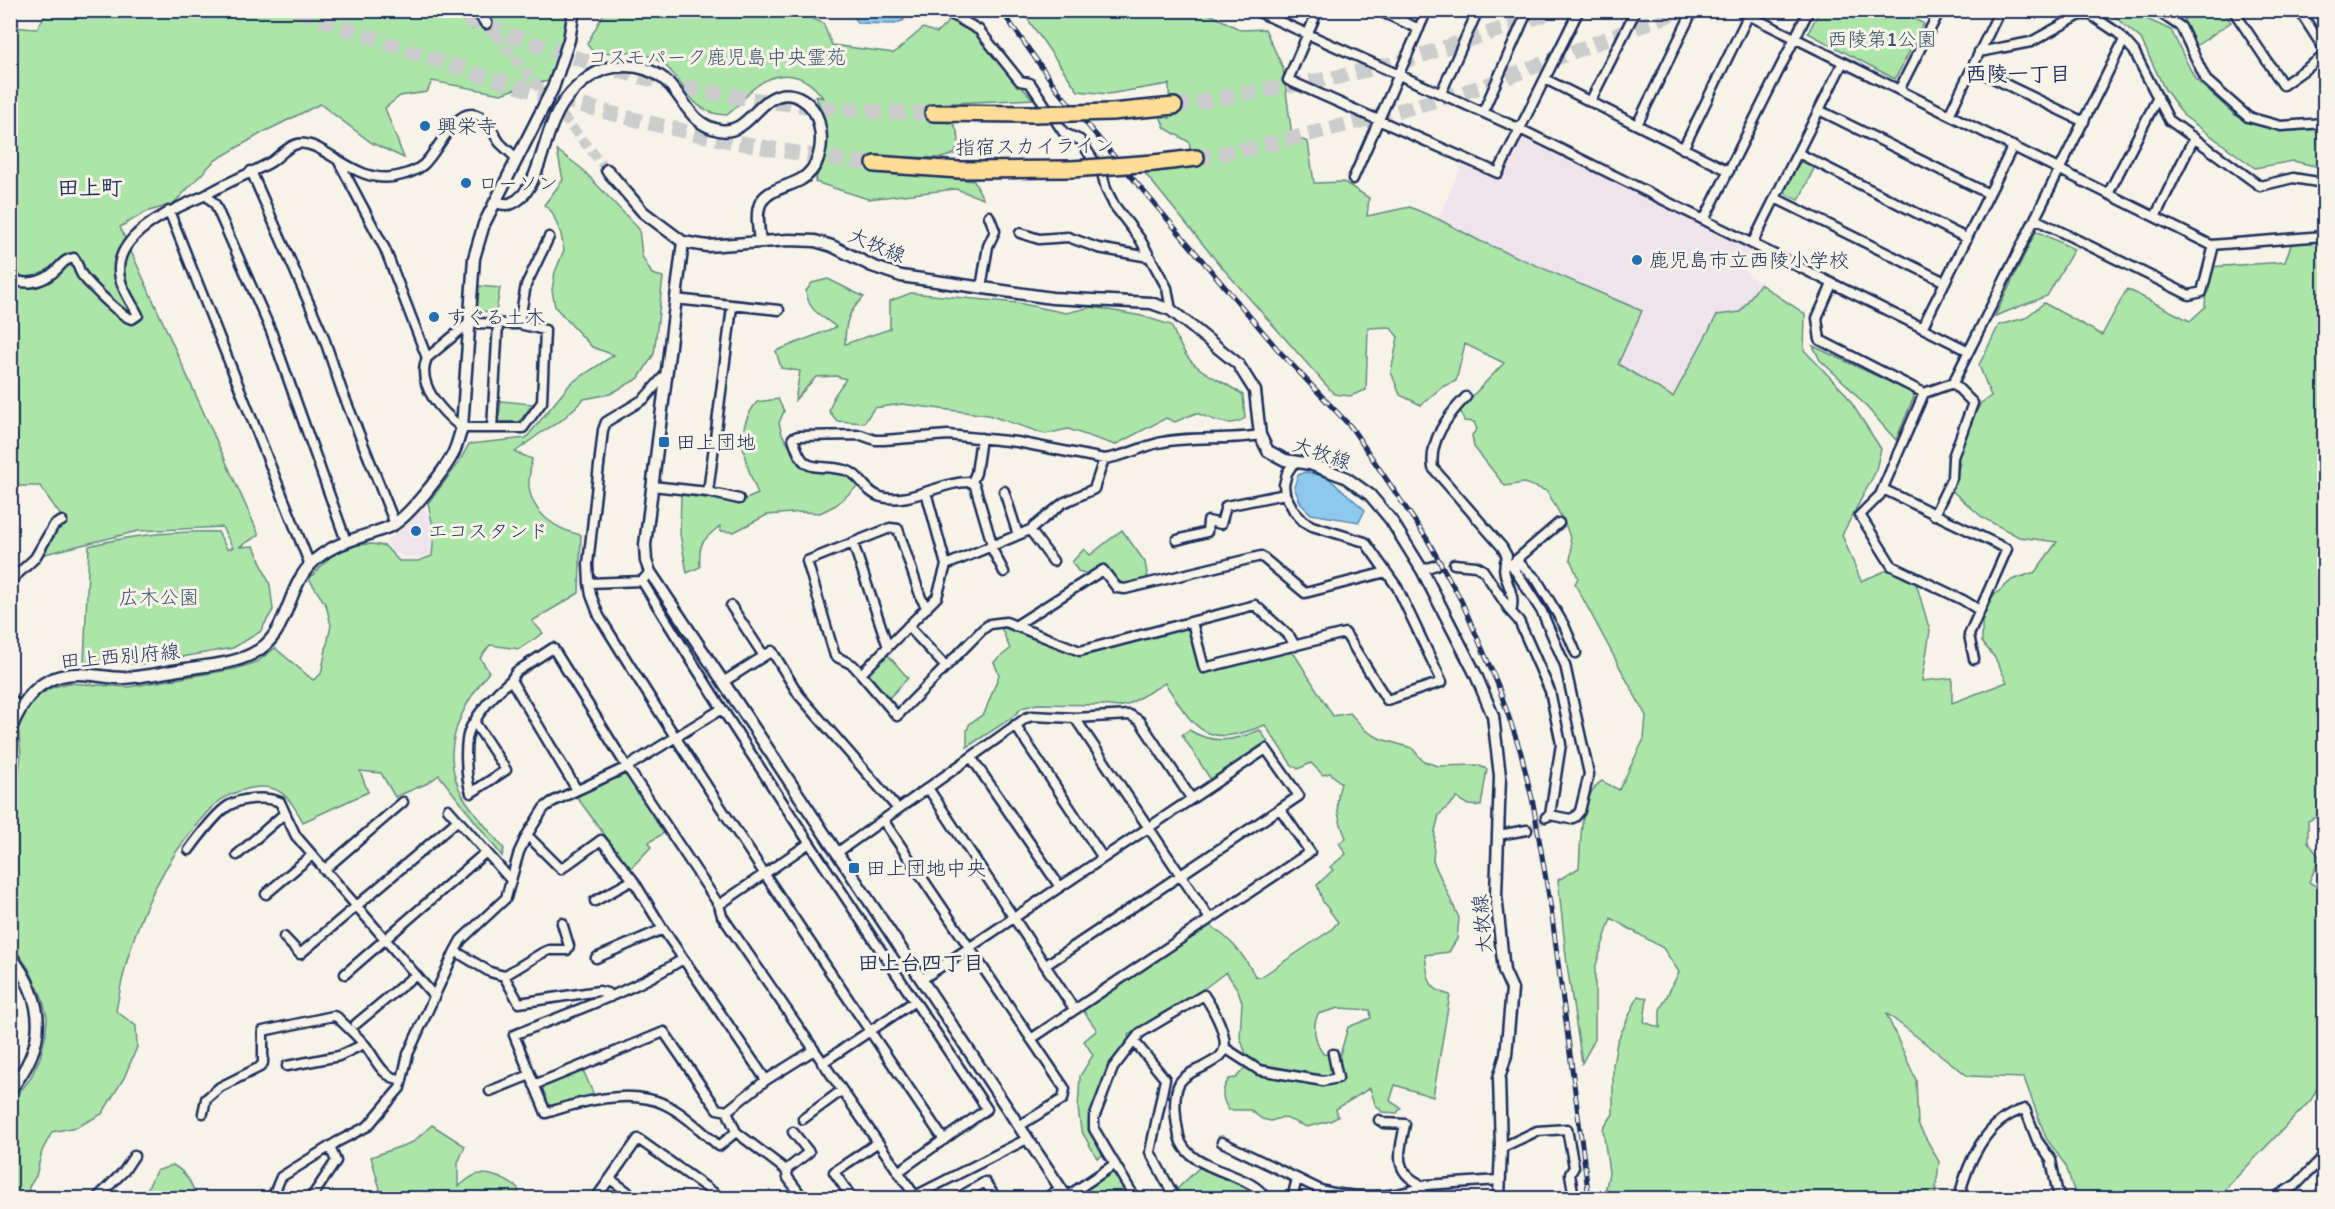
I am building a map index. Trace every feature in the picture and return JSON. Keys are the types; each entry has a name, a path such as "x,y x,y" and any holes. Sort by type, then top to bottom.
{"highway":[{"name":"指宿スカイライン","path":"933,113 1112,112 1174,106"},
{"name":"指宿スカイライン","path":"875,164 959,170 1072,169 1196,158"}],"street":[{"path":"477,10 486,22"},
{"name":"田上西別府線","path":"10,731 15,706 38,687 56,678 76,674 122,678 145,676 231,661 252,654 267,644 278,631 299,581 310,565 325,552 394,524 443,470 454,452 462,428 474,258 484,224 553,88 569,40 574,10"},
{"path":"944,10 979,30 1020,81 1030,83 1064,133 1080,140 1102,173 1106,189 1114,205 1140,239 1167,288 1171,309"},
{"path":"1254,10 1520,129 1970,351"},
{"path":"1318,10 1288,80 1498,172 1580,10"},
{"path":"1378,10 1419,29"},
{"path":"1353,179 1427,10"},
{"path":"1441,93 1478,10"},
{"path":"1483,112 1528,10"},
{"path":"1590,102 1636,10"},
{"path":"1637,125 1693,10"},
{"path":"1738,10 1750,13 1795,38 2214,245 2325,236"},
{"path":"1704,220 1809,10"},
{"path":"1899,90 1940,10"},
{"path":"1949,115 2000,10"},
{"path":"2156,10 2181,27 2206,80 2248,117 2281,126 2325,123"},
{"path":"2233,10 2283,85 2325,56"},
{"path":"2299,10 2325,49"},
{"path":"1683,149 1750,13"},
{"path":"1979,52 2031,42 2080,15 2091,15 2118,33 2124,40 2141,63 2169,120 2260,186 2293,178 2325,183"},
{"path":"1832,284 1817,318 1820,340 1924,393 1953,383 2124,40"},
{"path":"1752,244 1843,62"},
{"path":"495,202 513,203 526,191 532,181 554,119 576,87 605,69 623,65 645,69 665,80 691,114 701,122 721,131 739,127 776,97 790,95 800,98 817,114 821,139 820,153 815,165 808,175 776,190 762,200 759,209 760,242"},
{"path":"1972,68 2084,122"},
{"path":"1545,80 1729,171"},
{"path":"2108,194 2158,96"},
{"path":"1819,110 1989,194"},
{"path":"10,278 26,284 34,282 52,274 64,260 74,258 80,272 88,282 122,316 132,319 138,315 122,282 119,269 126,246 169,211 272,161 286,149 298,144 311,145 366,176 382,179 415,171 435,152 456,121 463,116 473,114 489,124 501,143 517,159"},
{"path":"2155,217 2194,138"},
{"path":"1922,328 2013,146"},
{"path":"1798,153 1966,238"},
{"path":"339,161 385,249 427,358"},
{"name":"大牧線","path":"607,170 643,212 683,242 708,246 789,240 815,242 832,246 872,266 902,276 1069,300 1152,303 1171,309 1245,372 1258,402 1260,435 1268,451 1294,462 1324,468 1358,485 1380,506 1422,570 1476,675 1493,716 1499,758 1496,895 1504,971 1512,989 1506,1055 1499,1078 1501,1148 1499,1198"},
{"path":"251,171 323,335 342,391 394,524"},
{"path":"206,195 214,204 270,332 346,542"},
{"path":"1775,198 1945,282"},
{"path":"169,211 310,565"},
{"path":"981,288 988,246 995,231 989,216"},
{"path":"2035,219 2189,295 2202,292 2214,245"},
{"path":"1020,233 1040,239 1068,237 1098,248 1149,257"},
{"path":"519,324 526,285 549,237"},
{"path":"683,242 645,545 646,561 650,572 1064,1195"},
{"path":"675,299 779,310"},
{"path":"708,492 732,306"},
{"path":"492,428 498,322"},
{"path":"498,322 545,330 542,402 523,428 462,428 440,408 426,383 424,364 427,358 469,323 498,322"},
{"path":"665,375 644,399 606,422 603,430 588,564 591,595 599,616 763,874 944,1140"},
{"path":"1934,515 1952,478 1953,457 1973,403 1953,383"},
{"path":"1924,393 1880,495 1860,515 1892,566 1980,610"},
{"path":"1454,564 1476,566 1483,570 1519,621 1550,691 1562,744 1548,816 1570,819 1575,817 1580,811 1589,774 1565,665 1542,612 1512,560 1433,468 1431,460 1441,428 1452,411 1466,397"},
{"path":"972,482 890,498 880,497 852,471 838,468 812,468 805,464 793,438 861,435 875,440 884,440 948,435 1052,448 1104,459 1114,458 1157,443 1203,437 1225,439 1260,435"},
{"path":"972,482 976,473 981,438"},
{"path":"946,565 1030,530 1063,504 1094,489 1104,459"},
{"path":"1192,622 1204,668 1345,633 1388,700 1442,682 1397,587 1365,542 1303,521 1284,494 1287,473 1294,462"},
{"path":"972,482 991,545 1004,572"},
{"path":"652,486 708,492 739,500"},
{"path":"1883,489 2007,549 1969,635 1974,659"},
{"path":"1004,491 1018,535"},
{"path":"861,674 938,597 946,565 926,492"},
{"path":"1177,540 1207,532 1208,521 1221,524 1226,506 1284,494"},
{"path":"10,581 35,558 54,525 62,521"},
{"path":"1511,612 1514,600 1503,565 1558,523"},
{"path":"927,608 921,598 898,529 890,528 807,561 836,656 853,665 897,716 990,624 1006,622 1080,651 1255,606 1290,637 1295,646"},
{"path":"1030,530 1053,561"},
{"path":"853,543 888,647"},
{"path":"1015,626 1103,570 1117,588 1125,589 1261,556 1305,593 1386,572"},
{"path":"1512,560 1537,580 1564,625 1576,653"},
{"path":"1422,570 1436,565"},
{"path":"590,583 642,581 650,572"},
{"path":"642,581 720,710 987,1109 898,1172"},
{"path":"731,606 764,656"},
{"path":"908,626 946,667"},
{"path":"475,723 506,770 471,792 467,771 467,739 471,727 516,672 553,648 627,767 719,905 722,916 913,1197 1027,1139"},
{"path":"723,682 772,651 799,696 898,809"},
{"path":"511,680 577,790"},
{"path":"10,698 15,706"},
{"path":"273,1198 281,1177 368,1126 400,1088 408,1054 455,951 461,940 506,898 510,879 527,835 544,808 627,767 720,710"},
{"path":"838,852 1016,725 1032,716 1075,718 1130,716 1140,721 1191,798"},
{"path":"1075,718 1210,919"},
{"path":"1016,725 1103,858"},
{"path":"921,980 1266,749 1299,796 1046,964"},
{"path":"971,757 1060,886"},
{"path":"928,788 1074,1009"},
{"path":"189,850 227,806 249,800 273,799 280,802 296,836 435,997"},
{"path":"324,870 404,802"},
{"path":"1031,1039 1311,852 1281,808"},
{"path":"448,809 510,879"},
{"path":"237,855 285,813"},
{"path":"284,937 300,954 458,820"},
{"path":"883,820 1065,1089 1063,1099 1019,1126"},
{"path":"1498,835 1527,830"},
{"path":"527,835 561,869 601,840 633,880 663,929 766,1080"},
{"path":"719,905 808,844"},
{"path":"345,974 486,852"},
{"path":"266,894 312,855"},
{"path":"595,902 633,880"},
{"path":"504,976 549,950 567,950 569,946 562,923"},
{"path":"596,958 663,929"},
{"path":"455,951 490,972 504,976 519,1003 599,992 607,993 610,997"},
{"path":"10,955 33,991 38,1010 39,1027 30,1061 10,1090"},
{"path":"683,958 660,973 610,997 514,1035 546,1113 592,1100 648,1099 663,1103 675,1110 719,1146 736,1132"},
{"path":"356,1024 415,975"},
{"path":"1135,1198 1094,1129 1094,1118 1113,1068 1140,1033 1204,995 1221,1026 1225,1048 1217,1059 1180,1082 1176,1097 1181,1144 1193,1157 1257,1188 1265,1198"},
{"path":"822,1062 915,1001"},
{"path":"203,1113 206,1099 220,1087 263,1064 263,1031 333,1016 337,1017 364,1044 384,1072 394,1079 401,1079"},
{"path":"534,1085 664,1032 717,1108 727,1111"},
{"path":"1135,1042 1165,1079 1150,1152 1175,1198"},
{"path":"287,1066 339,1056 364,1044"},
{"path":"1225,1048 1259,1070 1323,1081 1338,1078 1333,1054"},
{"path":"727,1111 766,1080 814,1050"},
{"path":"490,1090 530,1075"},
{"path":"803,1119 841,1091"},
{"path":"1959,1198 1974,1155 1986,1133 2014,1112 2025,1109 2037,1140 2051,1160 2057,1191 2061,1198"},
{"path":"727,1111 736,1132 786,1170 788,1179 803,1198"},
{"path":"1378,1120 1384,1123 1405,1124 1401,1166 1404,1173 1418,1183 1419,1189 1428,1198"},
{"path":"1501,1148 1537,1131 1567,1129 1574,1167 1570,1174 1574,1198"},
{"path":"786,1170 810,1152 793,1132"},
{"path":"596,1198 638,1139 721,1198"},
{"path":"1222,1142 1321,1191 1356,1196 1419,1189 1426,1185 1499,1180"},
{"path":"852,1198 834,1172 877,1143"},
{"path":"311,1198 336,1161 330,1147"},
{"path":"97,1198 124,1171 134,1156"},
{"path":"2274,1198 2296,1184 2325,1156"},
{"path":"1046,1198 1064,1195 1114,1164"},
{"path":"610,1179 636,1198"},
{"path":"1292,1198 1298,1179"},
{"path":"958,1198 985,1182 996,1198"}],"shaded area":[{"name":"鹿児島市立西陵小学校","path":"1524,139 1757,249 1745,271 1760,284 1740,313 1717,315 1673,397 1618,364 1641,311 1479,241 1438,219 1463,162 1502,180 1520,142"},
{"name":"エコスタンド","path":"423,506 429,516 432,535 430,555 418,558 403,556 391,551 386,541 405,527"}],"green space":[{"name":"広木公園","path":"48,10 453,10 473,29 490,11 568,11 563,43 550,81 529,84 501,94 432,81 427,92 400,96 385,108 404,158 372,143 320,104 262,133 214,161 173,204 146,212 120,227 259,535 239,547 254,546 270,585 273,610 260,632 233,648 142,664 84,662 89,546 153,534 218,532 227,549 233,548 222,527 138,531 37,556 61,516 40,486 15,486 11,492 11,27 37,29"},
{"name":"コスモパーク鹿児島中央霊苑","path":"805,10 806,16 823,23 832,45 894,53 923,28 937,33 955,15 966,21 1000,64 1033,99 934,104 933,121 953,123 957,131 959,142 954,154 942,158 872,156 871,173 913,174 974,181 983,199 956,189 868,199 815,182 826,139 824,120 816,96 823,98 816,89 800,78 782,76 763,82 727,115 705,110 697,105 674,75 659,61 642,54 623,51 595,55 587,44 605,11"},
{"name":"西陵第1公園","path":"1820,10 1905,11 1904,13 1924,24 1895,79 1808,33"},
{"path":"1022,11 1204,11 1241,30 1265,29 1283,68 1292,136 1308,142 1314,183 1344,182 1369,198 1367,216 1410,207 1480,241 1642,311 1618,364 1673,397 1717,315 1740,312 1760,284 1805,314 1804,350 1845,393 1881,449 1875,473 1842,535 1861,581 1890,569 1916,583 1930,631 1922,681 1952,678 1952,703 2007,682 1995,658 1982,642 1982,621 1991,598 2012,580 2035,572 2057,542 2019,537 1983,518 1950,489 1960,464 1954,455 1981,403 1991,396 1979,365 1999,325 2025,318 2044,303 2102,335 2127,289 2190,321 2205,307 2208,267 2285,262 2292,242 2324,240 2324,451 2321,450 2314,467 2324,485 2324,813 2308,821 2308,842 2320,858 2309,882 2324,891 2324,1075 2311,1100 2229,1185 2220,1198 2079,1198 2066,1166 2046,1138 2024,1078 1968,1076 1886,1013 1916,1080 1918,1124 1939,1162 1935,1198 1606,1198 1609,1173 1603,1129 1613,1114 1613,1065 1617,1042 1638,996 1647,998 1644,1022 1660,1028 1660,1010 1679,972 1663,948 1611,918 1595,968 1595,1039 1582,1063 1567,965 1558,880 1579,868 1581,833 1589,797 1602,781 1619,790 1644,739 1646,716 1575,584 1578,578 1570,559 1571,542 1561,515 1547,491 1524,483 1505,486 1474,447 1472,435 1477,429 1474,422 1464,421 1460,409 1504,363 1465,344 1456,381 1442,387 1421,405 1400,395 1391,372 1398,337 1390,327 1368,328 1366,390 1350,396 1334,394 1219,264 1144,172 1194,167 1189,142 1165,128 1160,116 1170,118 1169,84 1108,94 1078,91"},
{"path":"2108,11 2129,11 2171,30 2195,79 2235,115 2283,131 2324,129 2324,168 2293,161 2255,168 2184,116 2164,88 2141,39"},
{"path":"2187,11 2223,11 2231,22 2196,46 2184,21"},
{"path":"557,150 581,168 639,229 642,256 652,274 663,277 654,354 639,378 610,394 584,399 562,420 515,452 532,459 529,487 531,497 540,513 555,525 581,535 579,593 532,621 543,633 519,649 490,645 480,658 489,672 461,716 452,748 452,764 456,781 464,798 504,849 502,856 439,775 428,783 395,797 381,773 360,771 368,792 303,822 288,798 275,789 258,787 247,789 221,800 197,824 176,852 152,894 133,939 116,1011 136,1026 137,1047 124,1078 102,1114 77,1127 52,1132 42,1151 36,1176 29,1187 29,1198 11,1198 11,1103 30,1079 40,1058 46,1034 47,1017 42,997 29,969 11,943 11,804 17,788 21,753 18,728 26,711 37,696 51,688 68,683 128,687 235,669 257,662 275,648 313,680 321,674 331,625 326,605 309,579 331,556 354,545 385,546 399,561 418,561 432,556 434,532 428,503 458,464 469,444 526,438 571,383 614,355 592,347 555,307 552,290 555,272 564,250 561,234 552,212 544,205 563,180"},
{"path":"1804,160 1815,166 1799,200 1787,195 1785,190 1799,164"},
{"path":"2036,231 2074,249 2047,296 1995,316"},
{"path":"828,279 864,297 848,318 845,344 890,329 890,301 911,293 1018,303 1066,313 1092,307 1142,316 1171,325 1182,348 1194,364 1243,395 1245,418 1227,423 1196,413 1175,422 1166,418 1115,445 1068,429 1045,434 988,415 902,404 874,408 864,423 837,421 829,411 834,396 846,379 836,376 816,377 795,400 800,371 781,368 776,351 836,327 813,309 806,291 812,283"},
{"path":"479,286 500,288 496,312 477,311"},
{"path":"1813,346 1915,394 1896,440 1847,385 1820,360"},
{"path":"778,399 784,411 779,423 782,434 802,468 815,472 849,473 859,485 836,505 820,513 767,515 734,532 720,531 720,526 702,543 700,567 687,573 680,534 681,495 739,502 758,494 745,459 743,436 745,425 749,413 757,402"},
{"path":"501,401 533,404 519,422 498,422"},
{"path":"1122,530 1145,562 1148,579 1132,583 1122,582 1114,577 1104,564 1089,574 1078,571 1072,562 1084,549 1090,555"},
{"path":"1001,627 1081,655 1185,628 1189,630 1200,672 1204,674 1290,652 1295,655 1333,716 1350,713 1366,731 1381,739 1412,748 1423,761 1438,766 1477,765 1487,769 1481,806 1468,805 1457,798 1439,815 1435,831 1433,861 1459,918 1457,939 1449,952 1425,955 1432,985 1442,993 1450,995 1433,1097 1395,1085 1390,1101 1401,1108 1397,1113 1382,1112 1375,1104 1370,1088 1336,1109 1338,1117 1307,1127 1283,1117 1271,1121 1262,1119 1250,1110 1229,1110 1223,1098 1224,1087 1229,1079 1236,1078 1246,1066 1312,1084 1341,1080 1338,1062 1348,1027 1371,1018 1370,1010 1339,1008 1318,1014 1314,1029 1316,1039 1323,1054 1330,1054 1332,1066 1331,1072 1326,1076 1318,1078 1254,1064 1247,1057 1240,1037 1242,1002 1238,990 1226,972 1205,988 1128,1035 1130,1041 1110,1066 1090,1117 1089,1130 1104,1155 1097,1158 1081,1130 1078,1108 1080,1076 1093,1055 1084,1041 1097,1030 1082,1009 1210,925 1236,948 1255,976 1261,977 1331,930 1338,922 1323,902 1317,885 1333,870 1330,867 1346,854 1339,843 1346,838 1338,811 1341,783 1330,773 1323,775 1311,763 1298,769 1291,764 1265,725 1229,735 1216,735 1205,731 1185,713 1165,683 1127,705 1118,707 1037,704 1022,708 1010,719 967,747 967,730 970,723 984,714 999,675 994,662 1010,649"},
{"path":"887,654 908,678 887,700 869,678 869,671"},
{"path":"1189,730 1207,738 1224,740 1260,730 1268,742 1211,780 1182,735"},
{"path":"621,775 628,776 664,833 649,842 651,847 630,869 576,796"},
{"path":"583,1070 594,1095 553,1107 547,1103 541,1092 543,1086"},
{"path":"432,1125 465,1146 458,1163 458,1187 474,1175 490,1175 518,1188 518,1198 437,1198 426,1192 412,1198 374,1198 380,1189 371,1157 413,1142"},
{"path":"173,1165 189,1179 196,1198 143,1198 156,1171"},
{"path":"1200,1167 1254,1192 1259,1198 1182,1198 1174,1192"},
{"path":"1111,1172 1117,1174 1131,1198 1078,1198 1078,1193"}],"water":[{"path":"852,11 892,11 904,20 895,24 857,23"},
{"path":"1305,472 1327,477 1365,510 1359,522 1311,514 1301,504 1294,487 1298,475"}],"tunnel":[{"path":"299,10 439,61 582,105 727,140 801,154 875,164"},
{"path":"444,10 582,60 699,90 799,105 866,111 933,113"},
{"path":"1174,106 1338,77 1411,59 1558,10"},
{"path":"1196,158 1259,147 1395,112 1484,86 1682,10"},
{"path":"486,23 607,170"},
{"path":"1436,565 1454,564"},
{"path":"1527,830 1546,817"}],"railway":[{"path":"1001,10 1057,89 1280,352 1351,427 1427,539 1461,600 1498,685 1521,753 1533,803 1551,909 1589,1198"}],"place":[{"name":"興栄寺","path":"425,126"},
{"name":"ローソン","path":"466,183"},
{"name":"鹿児島市立西陵小学校","path":"1637,260"},
{"name":"すぐる土木","path":"434,317"},
{"name":"田上団地","path":"664,442"},
{"name":"エコスタンド","path":"416,531"},
{"name":"田上団地中央","path":"854,868"}],"district":[{"name":"西陵一丁目","path":"2018,74"},
{"name":"田上町","path":"90,187"},
{"name":"田上台四丁目","path":"921,963"}]}
